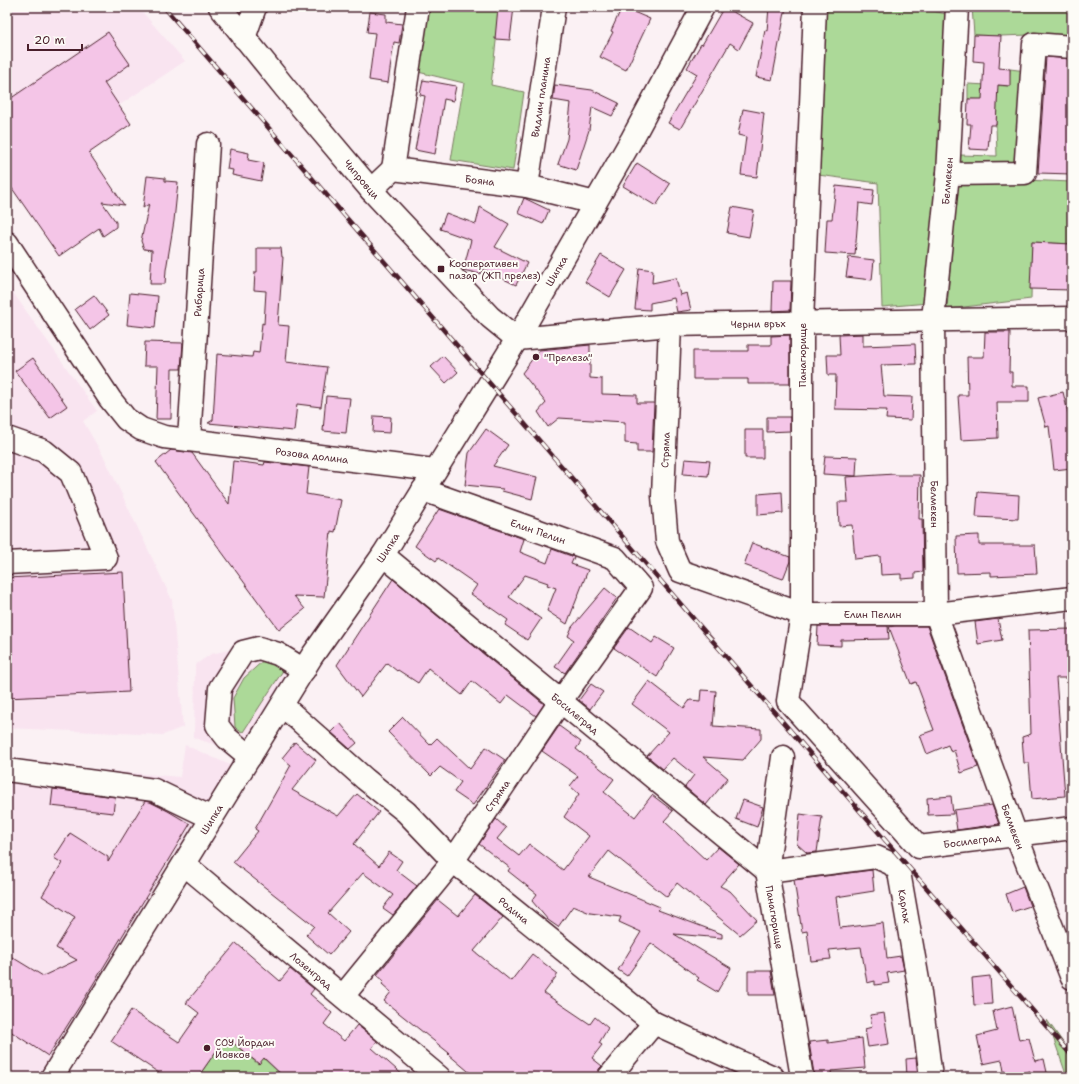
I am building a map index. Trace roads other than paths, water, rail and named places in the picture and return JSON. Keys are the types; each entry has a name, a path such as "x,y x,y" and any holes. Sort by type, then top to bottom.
{"street":[{"name":"Чипровци","path":"220,7 244,38 371,190 490,316 517,339"},
{"path":"244,38 255,7"},
{"path":"371,190 393,169 418,7"},
{"name":"Видлич планина","path":"527,186 554,7"},
{"name":"Шипка","path":"52,1077 304,670 383,555 434,470 517,339 632,139 703,7"},
{"name":"Панагюрище","path":"815,7 802,323 802,614 788,701 919,847"},
{"name":"Белмекен","path":"957,7 948,174 933,319 936,614 1016,835 1072,978"},
{"path":"948,174 1025,173 1034,44 1072,47"},
{"name":"Рибарица","path":"189,440 208,144"},
{"name":"Бояна","path":"393,169 527,186 595,203"},
{"name":"Розова долина","path":"7,243 110,399 126,419 141,429 164,437 434,470"},
{"name":"Черни връх","path":"517,339 670,326 933,319 1072,318"},
{"name":"Стряма","path":"670,326 663,496 667,541 680,571"},
{"path":"7,438 44,451 71,473 106,558 7,563"},
{"name":"Елин Пелин","path":"423,490 615,558 641,588"},
{"name":"Босилеград","path":"383,555 767,871"},
{"name":"Елин Пелин","path":"680,571 802,614 936,614 1072,598"},
{"name":"Стряма","path":"342,996 453,861 560,702 641,588"},
{"path":"250,757 227,738 217,725 220,688 243,652 260,648 278,654 304,670"},
{"name":"Родина","path":"282,705 365,779 406,812 453,861 654,1023 773,1077"},
{"name":"Панагюрище","path":"783,757 767,871 802,1077"},
{"path":"7,770 154,790 212,818"},
{"name":"Босилеград","path":"919,847 1072,828"},
{"name":"Карлък","path":"767,871 876,857 892,864 899,872 919,986 931,1077"},
{"name":"Лозенград","path":"184,864 439,1077"},
{"path":"609,1077 654,1023"}],"railway":[{"path":"164,7 1072,1056"}],"place":[{"name":"Кооперативен пазар (ЖП прелез)","path":"441,269"},
{"name":"\"Прелеза\"","path":"536,357"},
{"name":"СОУ Йордан Йовков","path":"207,1048"}]}
